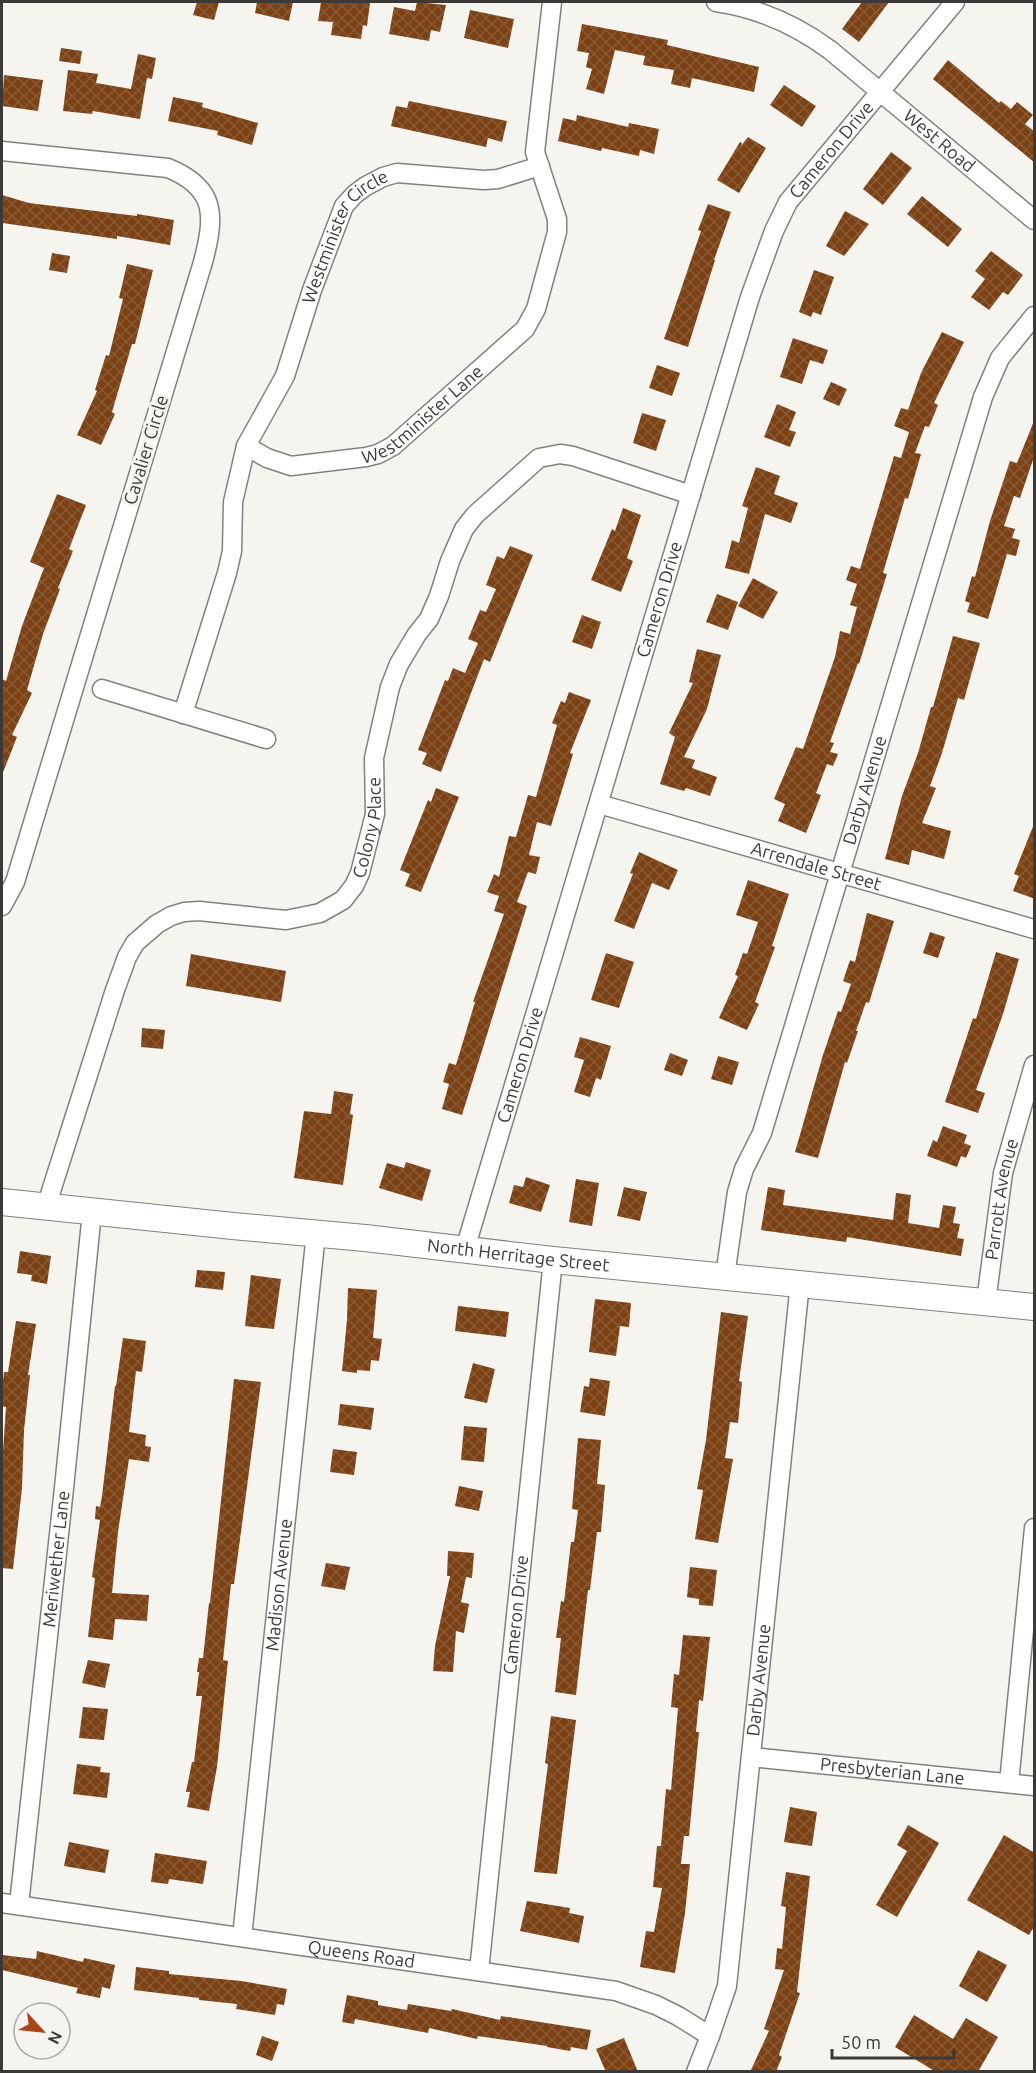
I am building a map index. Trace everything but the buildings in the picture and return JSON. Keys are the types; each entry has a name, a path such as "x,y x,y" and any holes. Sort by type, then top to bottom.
{"street":[{"name":"Westminister Lane","path":"246,446 267,458 291,466 378,454 393,446 525,329 536,309 557,232 557,219 536,152 552,2"},
{"name":"West Road","path":"716,2 774,17 798,29 830,50 1035,220"},
{"name":"Cameron Drive","path":"465,1249 750,297 774,231 788,202 955,2"},
{"name":"Cavalier Circle","path":"2,151 168,168 185,175 203,191 208,202 211,225 203,262 15,882 2,906"},
{"name":"Westminister Circle","path":"246,446 285,376 335,227 344,206 355,194 383,177 397,173 484,180 498,179 540,166"},
{"name":"Darby Avenue","path":"725,1276 737,1191 744,1169 762,1133 983,397 1000,358 1035,316"},
{"path":"183,714 227,573 232,551 233,502 246,446"},
{"name":"Colony Place","path":"46,1207 115,990 135,942 157,924 184,912 199,911 286,920 320,913 343,900 354,886 362,865 375,814 374,758 390,687 399,664 429,619 440,596 457,543 475,515 539,458 560,454 573,456 691,495"},
{"path":"102,689 266,739"},
{"name":"Arrendale Street","path":"598,804 1035,929"},
{"name":"Parrott Avenue","path":"986,1302 1003,1173 1035,1065"},
{"name":"North Herritage Street","path":"2,1202 316,1233 553,1260 1035,1307"},
{"name":"Meriwether Lane","path":"10,1904 63,1500 92,1212"},
{"name":"Madison Avenue","path":"242,1937 316,1233"},
{"name":"Cameron Drive","path":"480,1971 553,1260"},
{"name":"Darby Avenue","path":"696,2072 727,1986 800,1283"},
{"path":"1009,1783 1035,1528"},
{"name":"Presbyterian Lane","path":"751,1757 1035,1786"},
{"name":"Queens Road","path":"10,1904 616,1991 656,2005 710,2036"}]}
